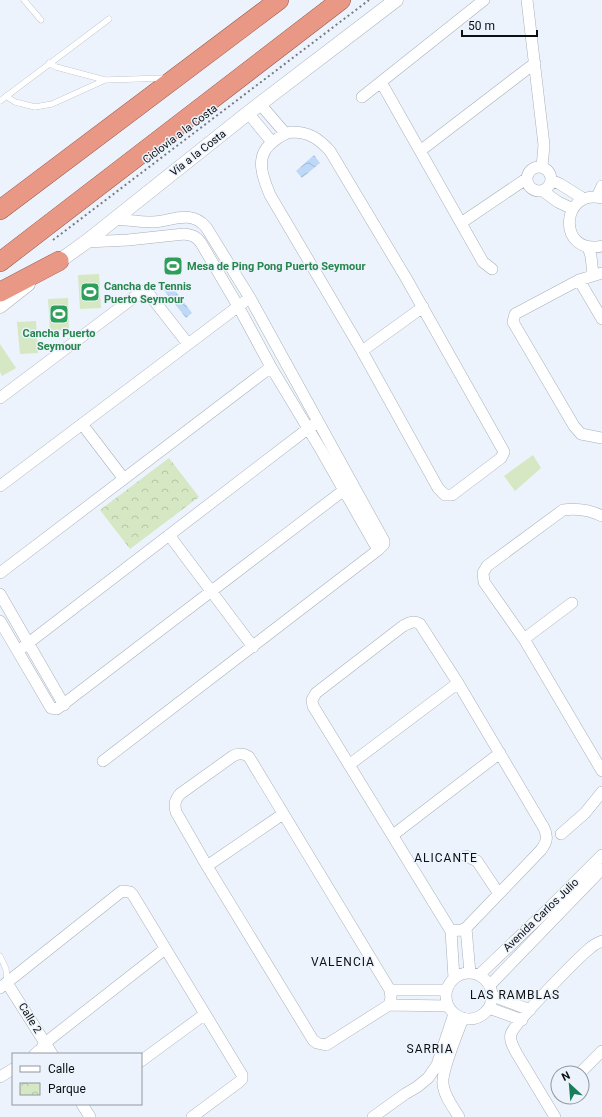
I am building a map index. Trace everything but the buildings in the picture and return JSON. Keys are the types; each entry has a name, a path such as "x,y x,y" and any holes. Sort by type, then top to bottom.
{"highway":[{"path":"0,210 279,0"},
{"path":"0,262 341,0"},
{"path":"0,292 59,261"}],"street":[{"name":"Vía a la Costa","path":"0,306 86,242 248,113 396,0"},
{"path":"362,97 484,0"},
{"path":"527,0 544,145 542,167"},
{"path":"420,151 433,143 535,63"},
{"path":"381,82 483,262 492,269"},
{"path":"260,104 285,133"},
{"path":"248,113 272,142"},
{"path":"303,132 322,143 330,151 423,308 504,452 501,458 452,495 445,495 438,488 362,351 270,195 264,182 261,167 262,154 272,142 285,133 303,132"},
{"path":"536,166 542,167 549,172 551,180 547,188 537,191 528,185 526,179 527,173 536,166"},
{"path":"461,223 526,179"},
{"path":"551,180 584,199"},
{"path":"602,186 600,198 584,199 577,203 569,216 571,232 575,239 588,247 602,246"},
{"path":"543,190 558,202 573,209"},
{"path":"103,762 384,544 250,298 206,226 196,218 182,217 153,222 115,219"},
{"path":"86,242 128,240 184,234 194,236 201,243 238,306 271,367 378,550"},
{"path":"588,247 598,274 579,280 515,314 514,322 574,426 581,434 602,438"},
{"path":"579,280 602,319"},
{"path":"0,398 140,292 144,291 149,294 188,344"},
{"path":"0,486 250,298"},
{"path":"362,351 423,308"},
{"path":"0,573 271,367"},
{"path":"18,651 317,421"},
{"path":"82,424 124,479"},
{"path":"0,620 51,708 57,709 344,490"},
{"path":"602,516 590,511 572,508 564,510 487,566 482,573 484,582 524,639 602,771"},
{"path":"169,535 253,647"},
{"path":"0,594 64,705"},
{"path":"524,639 572,603"},
{"path":"451,931 466,928 542,850 546,845 547,838 544,828 458,683 420,624 412,622 403,626 316,694 312,700 313,706 348,765 393,835 451,931 454,978"},
{"path":"348,765 458,683"},
{"path":"389,1005 391,998 390,990 249,757 245,754 238,753 180,794 174,805 176,812 309,1034 317,1043 326,1046 389,1005 455,1013 473,1019 482,1015 489,1008 493,996 490,985 486,979 475,974 465,973 454,978 449,983 447,990 447,1001 455,1013 443,1083 447,1097 459,1117"},
{"path":"393,835 500,753"},
{"path":"561,834 585,813 602,792"},
{"path":"207,866 283,814"},
{"name":"Avenida Carlos Julio","path":"490,985 597,870 602,855"},
{"path":"466,856 477,860 499,894"},
{"name":"Avenida Carlos Julio","path":"475,974 597,870"},
{"path":"4,985 122,891 130,892 242,1075 242,1079 192,1117"},
{"path":"466,928 475,974"},
{"path":"555,1117 513,1045 511,1037 512,1033 514,1028 530,1010 589,948 602,941"},
{"path":"36,1053 45,1043 165,949"},
{"name":"Calle 2","path":"4,985 51,1053"},
{"path":"390,990 447,990"},
{"path":"493,996 530,1010"},
{"path":"489,1008 522,1020"},
{"path":"373,1117 405,1094 417,1088 428,1078 437,1065 455,1013"},
{"path":"142,1060 206,1014"},
{"path":"588,1065 602,1051"},
{"path":"0,1077 12,1069"},
{"path":"84,1105 90,1117"}],"lane":[{"path":"24,0 41,20"},
{"path":"0,101 109,19"},
{"path":"49,63 56,67 105,80 176,78"},
{"path":"6,96 15,102 35,107 52,104 105,80"},
{"path":"0,956 6,969 4,985"}],"path":[{"name":"Ciclovía a la Costa","path":"50,243 369,0"}],"green space":[{"name":"Cancha de Tennis Puerto Seymour","path":"99,274 101,308 80,309 78,275"},
{"name":"Cancha Puerto Seymour","path":"68,298 69,330 50,331 48,299"},
{"path":"36,321 38,353 20,354 17,322"},
{"path":"0,344 16,368 2,376 0,372"},
{"path":"533,455 541,468 515,491 504,476"},
{"path":"169,458 199,497 130,549 100,510"}],"water":[{"path":"314,155 320,163 302,178 296,171"},
{"path":"170,284 192,313 186,318 163,289"}],"place":[{"name":"Mesa de Ping Pong Puerto Seymour","path":"173,266"},
{"name":"Cancha de Tennis Puerto Seymour","path":"90,292"},
{"name":"Cancha Puerto Seymour","path":"59,314"}],"district":[{"name":"ALICANTE","path":"446,858"},
{"name":"VALENCIA","path":"343,962"},
{"name":"LAS RAMBLAS","path":"515,995"},
{"name":"SARRIA","path":"430,1049"}]}
